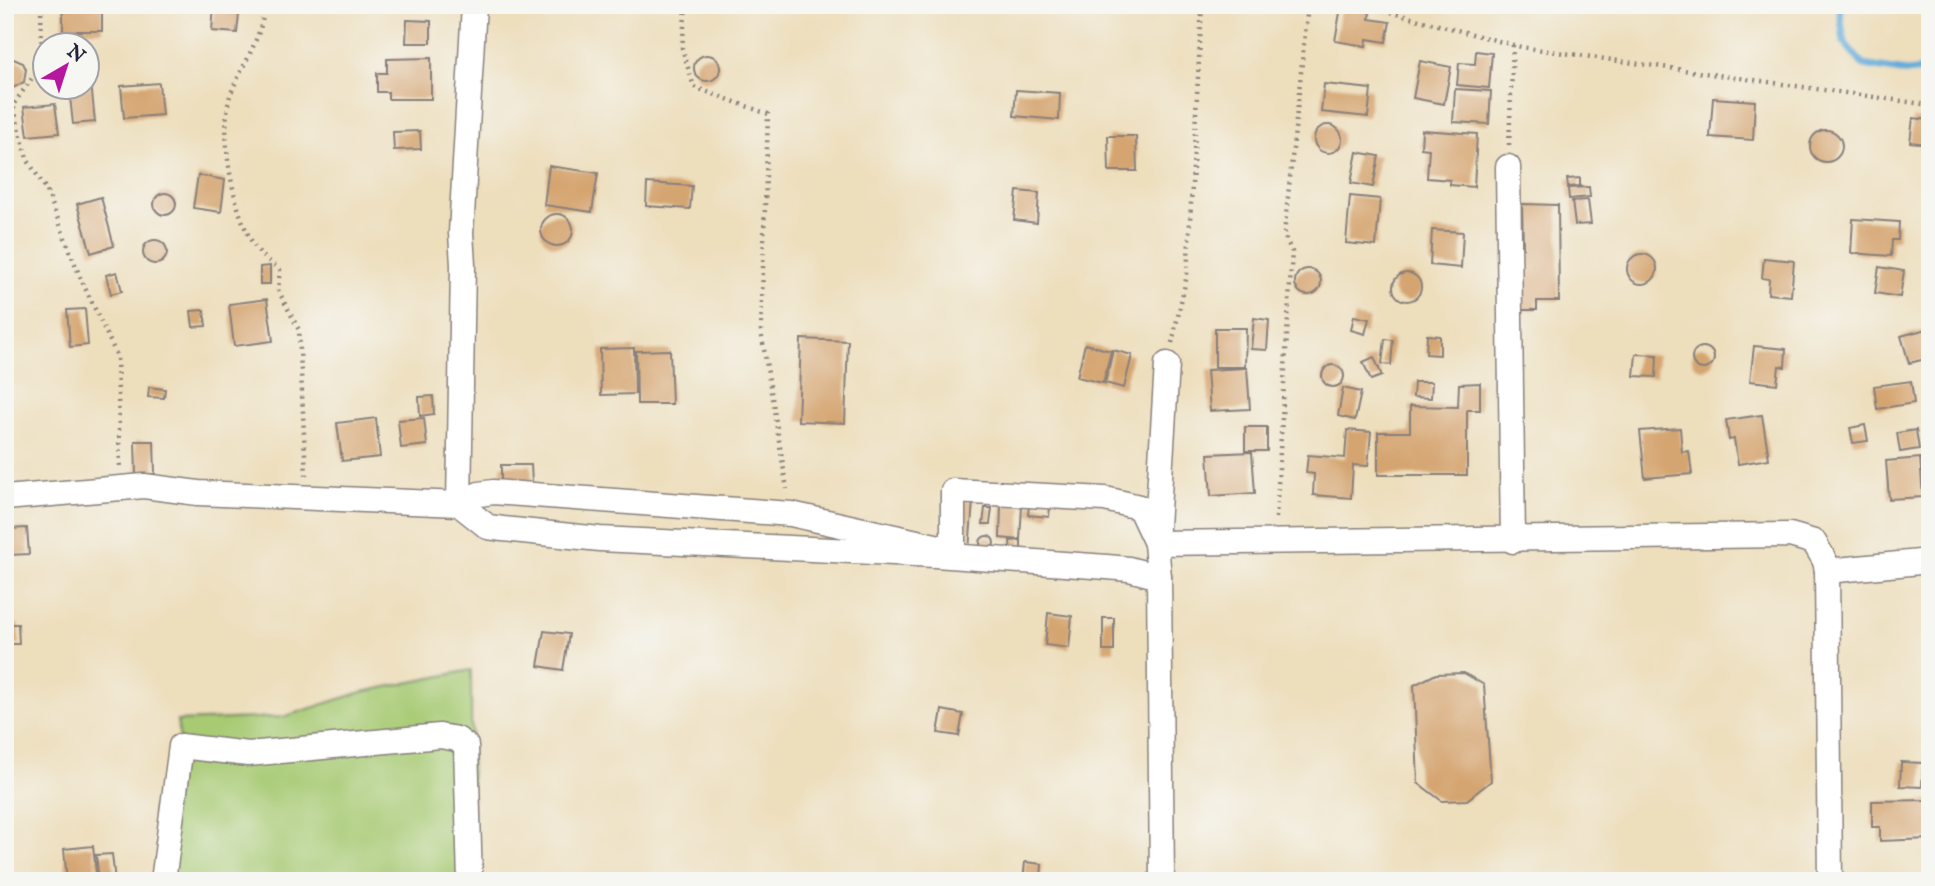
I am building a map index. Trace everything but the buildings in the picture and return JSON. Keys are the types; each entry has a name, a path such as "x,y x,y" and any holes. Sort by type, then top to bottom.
{"street":[{"path":"459,504 463,279 461,233 474,5"},
{"path":"1508,167 1513,541"},
{"path":"1162,881 1160,577 1156,543 1167,364"},
{"path":"5,498 144,486 307,498 459,504 479,494 493,492 791,514 953,550 953,491 1105,499 1139,507 1156,543"},
{"path":"459,504 488,527 503,529 600,539 935,555 1107,567 1129,569 1160,577"},
{"path":"1156,543 1790,536 1814,542 1825,561 1827,571 1830,881"},
{"path":"1827,571 1930,561"},
{"path":"163,881 181,747 248,754 440,736 457,739 466,746 470,881"}],"path":[{"path":"41,5 42,64 13,105 27,159 47,191 80,277 117,356 120,489"},
{"path":"264,5 249,54 230,98 226,147 232,190 255,248 280,270 278,290 299,330 307,498"},
{"path":"686,5 682,48 694,87 768,114 761,331 791,514"},
{"path":"1167,364 1187,275 1202,5"},
{"path":"1274,543 1292,252 1284,235 1308,5"},
{"path":"1363,5 1513,45 1930,106"},
{"path":"1508,167 1513,45"}],"green space":[{"path":"471,670 472,881 163,881 181,747 177,721 283,717 362,692"}],"waterway":[{"path":"1839,5 1844,42 1863,65 1907,72 1930,69"}]}
